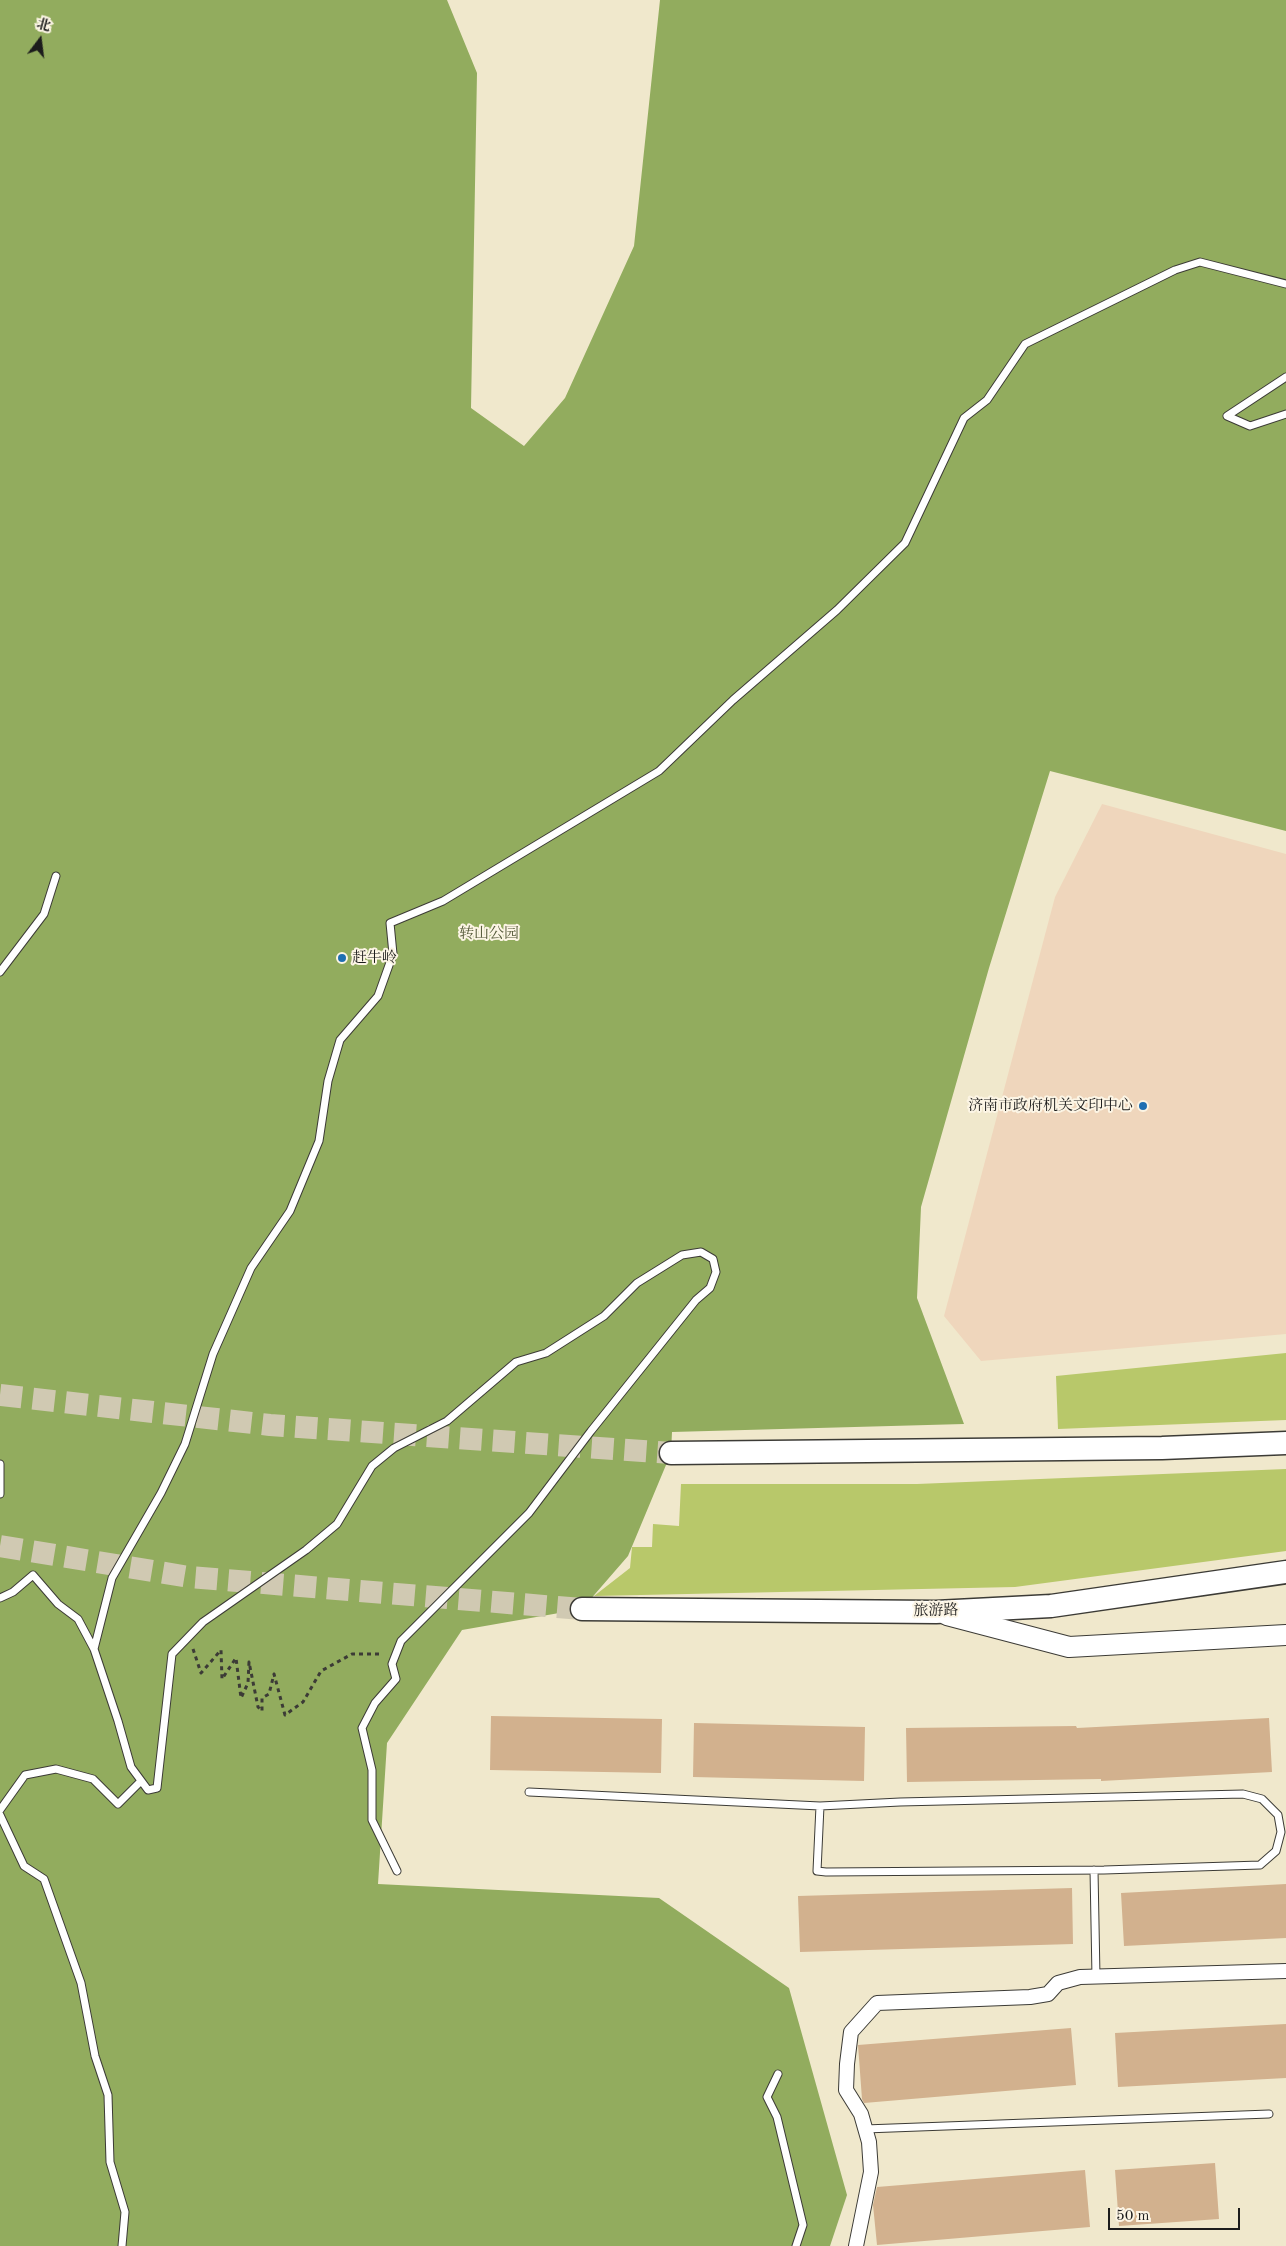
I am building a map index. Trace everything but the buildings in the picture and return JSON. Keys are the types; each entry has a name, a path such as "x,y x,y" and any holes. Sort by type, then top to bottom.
{"main road":[{"path":"671,1453 1162,1448 1286,1444"},
{"name":"旅游路","path":"582,1609 936,1612 1051,1606 1286,1572"}],"street":[{"path":"936,1612 1069,1647 1286,1635"},
{"path":"856,2246 871,2172 869,2142 861,2114 846,2090 847,2064 851,2032 877,2003 1030,1997 1048,1994 1058,1983 1080,1978 1286,1971"}],"lane":[{"path":"94,1649 112,1578 161,1493 185,1444 213,1354 251,1268 290,1212 319,1141 328,1080 340,1040 378,996 393,954 390,924 443,900 659,771 733,700 837,610 905,542 964,418 987,400 1025,344 1175,270 1200,262 1286,284"},
{"path":"1286,377 1227,416 1250,426 1286,414"},
{"path":"0,972 44,914 56,876"},
{"path":"0,1598 14,1592 33,1576 58,1604 78,1619 94,1649 118,1721 130,1767 148,1790 157,1788 172,1654 203,1622 306,1550 337,1524 372,1466 394,1448 447,1421 516,1362 546,1353 604,1316 637,1283 682,1256 701,1252 713,1259 716,1272 710,1288 696,1300 529,1513 401,1642 392,1664 396,1679 375,1703 362,1728 372,1770 372,1820 397,1871"},
{"path":"0,1464 0,1494"},
{"path":"0,1810 25,1775 56,1770 92,1779 118,1804 141,1782"},
{"path":"529,1792 820,1806 900,1802 1243,1794 1262,1799 1278,1815 1281,1832 1276,1851 1260,1865 1094,1870 817,1870 820,1806"},
{"path":"0,1815 24,1866 44,1879 81,1983 95,2056 108,2095 110,2162 125,2212 122,2246"},
{"path":"1094,1870 1096,1977"},
{"path":"778,2074 767,2097 777,2117 803,2225 796,2246"},
{"path":"865,2129 1268,2114"}],"path":[{"path":"189,1636 201,1672 221,1650 222,1679 236,1658 241,1698 248,1684 249,1662 258,1707 262,1711 262,1698 269,1694 274,1674 285,1715 304,1702 321,1671 352,1654 396,1654"}],"shaded area":[{"name":"济南市政府机关文印中心","path":"1102,804 1286,854 1286,1334 981,1361 944,1316 1055,897"}],"green space":[{"name":"转山公园","path":"0,0 447,0 477,73 471,408 524,446 565,398 634,246 660,0 1286,0 1286,831 1050,771 989,968 921,1207 917,1298 964,1424 672,1432 671,1453 628,1556 582,1609 462,1630 387,1743 378,1884 659,1898 789,1988 847,2195 830,2246 0,2246"},
{"path":"1286,1353 1286,1420 1058,1429 1056,1376"},
{"path":"1286,1469 1286,1551 1015,1587 594,1596 630,1568 632,1547 652,1547 653,1524 679,1526 681,1484 917,1484"}],"tunnel":[{"path":"0,1395 270,1425 671,1453"},
{"path":"0,1546 189,1577 582,1609"}],"place":[{"name":"赶牛岭","path":"342,958"},
{"name":"济南市政府机关文印中心","path":"1143,1106"}]}
